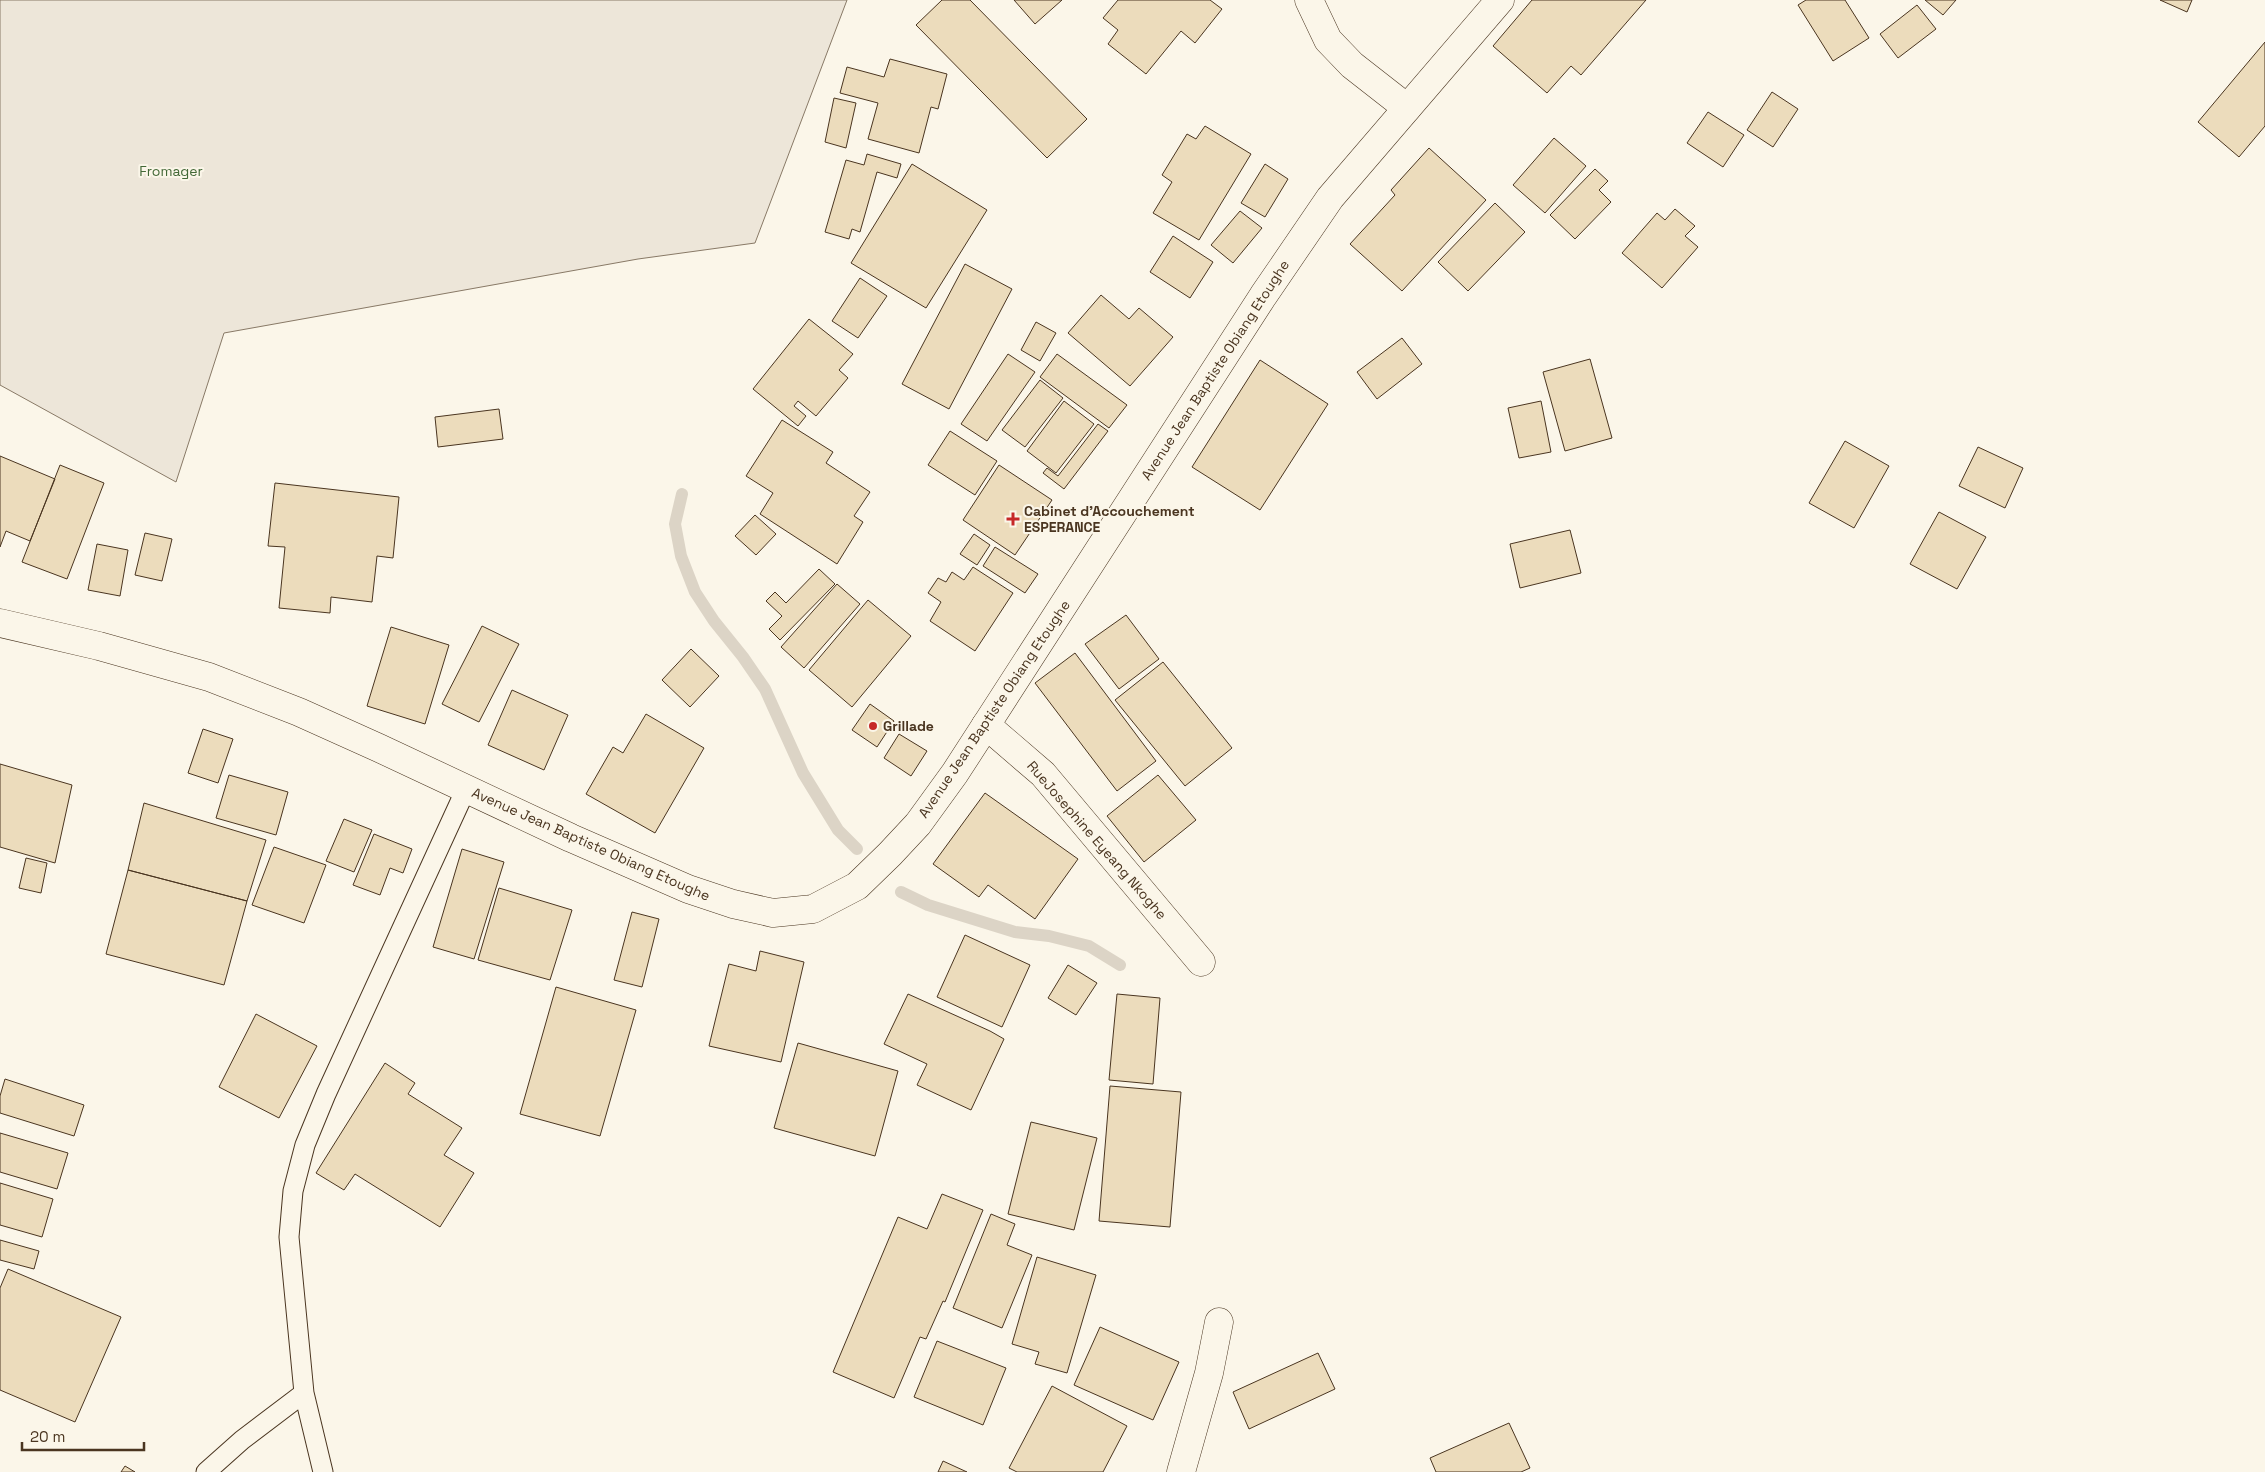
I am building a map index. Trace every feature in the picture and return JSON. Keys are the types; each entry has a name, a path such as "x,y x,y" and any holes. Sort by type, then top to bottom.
{"street":[{"path":"1309,0 1328,40 1352,66 1407,108"},
{"name":"Avenue Jean Baptiste Obiang Etoughe","path":"0,624 99,646 209,677 299,712 571,838 697,892 733,904 773,913 813,909 857,886 918,824 955,773 1297,245 1330,198 1500,0"},
{"name":"RueJosephine Eyeang Nkoghe","path":"986,725 1043,774 1201,962"},
{"path":"1181,1472 1209,1373 1219,1322"}],"lane":[{"path":"323,1472 304,1393 289,1236 293,1191 304,1145 466,789"},
{"path":"206,1472 242,1440 304,1393"}],"green space":[{"name":"Fromager","path":"0,0 847,0 755,243 638,259 224,333 176,482 0,385"}],"building":[{"path":"942,0 970,0 1087,119 1047,158 916,25"},
{"path":"1014,0 1062,0 1035,24"},
{"path":"1118,0 1210,0 1222,9 1195,43 1181,31 1146,74 1108,44 1118,30 1103,18"},
{"path":"1532,0 1646,0 1581,75 1571,66 1547,93 1493,46"},
{"path":"1806,0 1845,0 1869,38 1833,61 1798,5"},
{"path":"1925,0 1956,0 1943,15"},
{"path":"2160,0 2192,0 2187,12"},
{"path":"1917,5 1936,29 1898,58 1880,34"},
{"path":"2265,42 2265,126 2239,157 2198,122"},
{"path":"890,59 947,74 938,109 931,107 919,153 868,139 878,103 840,93 847,67 884,77"},
{"path":"1772,92 1798,109 1773,147 1747,130"},
{"path":"834,98 856,103 846,148 825,142"},
{"path":"1708,112 1744,135 1723,167 1687,143"},
{"path":"1205,126 1251,154 1199,240 1153,213 1172,182 1162,175 1187,134 1196,139"},
{"path":"1554,138 1586,166 1545,213 1513,185"},
{"path":"1429,148 1486,200 1402,291 1350,244 1395,195 1391,190"},
{"path":"867,154 901,164 897,178 877,172 860,232 852,229 849,239 825,232 846,160 864,165"},
{"path":"912,164 987,210 926,308 851,263"},
{"path":"1265,164 1288,179 1265,217 1241,203"},
{"path":"1595,169 1608,181 1599,190 1611,202 1575,239 1550,215"},
{"path":"1495,203 1525,232 1468,291 1438,262"},
{"path":"1675,209 1695,226 1685,236 1698,247 1662,288 1622,253 1657,213 1665,220"},
{"path":"1240,211 1262,228 1233,263 1211,245"},
{"path":"1173,236 1213,262 1190,298 1150,272"},
{"path":"965,264 1012,289 949,409 902,384"},
{"path":"860,278 887,296 858,338 832,321"},
{"path":"1101,295 1129,319 1139,308 1173,337 1130,386 1068,333"},
{"path":"809,319 853,354 839,370 848,378 816,416 798,401 794,406 806,416 798,426 753,389"},
{"path":"1036,322 1056,333 1040,361 1021,350"},
{"path":"1402,338 1422,364 1377,399 1357,372"},
{"path":"1008,354 1035,372 987,441 961,424"},
{"path":"1057,354 1127,405 1109,428 1040,377"},
{"path":"1590,359 1612,438 1565,451 1543,372"},
{"path":"1260,360 1328,404 1260,510 1192,467"},
{"path":"1040,380 1063,398 1025,447 1002,430"},
{"path":"1064,401 1094,424 1056,473 1027,451"},
{"path":"1541,401 1551,452 1519,458 1508,408"},
{"path":"499,409 503,439 438,447 435,417"},
{"path":"782,420 833,452 826,463 870,492 854,516 863,522 837,564 760,514 773,493 746,476"},
{"path":"1098,424 1108,431 1064,489 1043,473 1047,468 1058,476"},
{"path":"950,431 997,461 975,495 928,465"},
{"path":"1845,441 1889,466 1854,528 1809,503"},
{"path":"1978,447 2023,468 2005,508 1959,486"},
{"path":"0,456 55,479 30,541 6,531 0,547"},
{"path":"60,465 104,483 67,579 22,562"},
{"path":"999,465 1052,500 1015,555 963,520"},
{"path":"275,483 399,497 393,558 377,556 372,602 331,597 330,613 279,608 285,547 268,546"},
{"path":"1939,512 1986,537 1957,589 1910,564"},
{"path":"755,515 776,534 756,555 735,536"},
{"path":"1570,530 1581,573 1520,588 1510,544"},
{"path":"145,533 172,539 162,581 135,575"},
{"path":"974,534 990,545 977,565 960,554"},
{"path":"97,544 128,550 120,596 88,590"},
{"path":"995,547 1038,574 1025,593 983,566"},
{"path":"973,567 1013,593 975,651 930,621 941,602 928,593 938,578 946,582 952,572 964,580"},
{"path":"819,569 835,584 780,640 769,629 782,616 766,601 775,592 786,603"},
{"path":"837,584 860,604 804,668 781,647"},
{"path":"868,600 911,636 852,707 809,670"},
{"path":"1126,615 1159,659 1119,689 1085,644"},
{"path":"482,626 519,644 479,722 442,704"},
{"path":"391,627 449,645 425,724 367,706"},
{"path":"691,649 719,676 690,707 662,680"},
{"path":"1075,653 1156,761 1117,791 1035,683"},
{"path":"1163,662 1232,748 1185,786 1115,700"},
{"path":"512,690 568,715 544,770 488,745"},
{"name":"Grillade","path":"870,704 894,721 877,747 852,730"},
{"path":"646,714 704,748 655,833 586,794 613,747 623,753"},
{"path":"203,729 233,739 218,783 188,773"},
{"path":"899,734 927,751 911,776 884,758"},
{"path":"0,764 72,785 55,863 0,847"},
{"path":"229,775 288,792 276,835 216,818"},
{"path":"1158,775 1196,820 1144,862 1107,816"},
{"path":"985,793 1078,859 1035,919 988,885 979,897 933,864"},
{"path":"144,803 266,840 247,901 128,870"},
{"path":"344,819 372,830 354,872 326,861"},
{"path":"374,834 412,849 403,873 390,868 380,895 353,885"},
{"path":"274,847 326,865 304,923 252,905"},
{"path":"462,849 504,862 474,959 433,947"},
{"path":"26,858 47,863 41,893 19,888"},
{"path":"128,870 247,901 224,985 106,954"},
{"path":"499,888 572,910 550,980 478,960"},
{"path":"632,912 659,919 642,987 614,980"},
{"path":"965,935 1030,965 1002,1027 937,997"},
{"path":"760,951 804,962 781,1062 709,1046 729,964 756,971"},
{"path":"1068,965 1097,983 1076,1015 1048,998"},
{"path":"556,987 636,1010 600,1136 520,1114"},
{"path":"908,994 1004,1039 971,1110 917,1085 927,1064 884,1044"},
{"path":"1117,994 1160,998 1153,1084 1109,1080"},
{"path":"256,1014 317,1046 279,1118 219,1087"},
{"path":"798,1043 898,1071 875,1156 774,1128"},
{"path":"385,1063 415,1083 408,1094 462,1128 444,1155 474,1173 440,1227 355,1174 344,1190 316,1173"},
{"path":"5,1079 84,1105 74,1136 0,1113 0,1096"},
{"path":"1110,1086 1181,1092 1170,1227 1099,1221"},
{"path":"1031,1122 1097,1138 1074,1230 1008,1214"},
{"path":"0,1133 68,1153 57,1189 0,1172"},
{"path":"0,1183 53,1199 42,1237 0,1225"},
{"path":"942,1194 983,1210 945,1302 943,1301 926,1339 920,1337 894,1398 833,1372 898,1217 927,1229"},
{"path":"991,1214 1015,1224 1007,1245 1032,1255 1002,1328 953,1308"},
{"path":"0,1240 39,1251 34,1269 0,1260"},
{"path":"1037,1257 1096,1275 1067,1373 1035,1364 1039,1352 1012,1344"},
{"path":"8,1269 121,1317 75,1422 0,1390 0,1288"},
{"path":"1100,1327 1179,1362 1153,1420 1074,1385"},
{"path":"937,1341 1006,1368 983,1425 914,1397"},
{"path":"1318,1353 1335,1389 1249,1429 1233,1392"},
{"path":"1052,1386 1127,1426 1103,1472 1017,1472 1009,1468"},
{"path":"1509,1423 1530,1468 1521,1472 1436,1472 1430,1458"},
{"path":"943,1461 967,1472 938,1472"},
{"path":"125,1466 135,1472 121,1472"}],"waterway":[{"path":"682,494 675,524 681,556 695,592 714,621 743,657 765,689 803,773 838,830 857,849"},
{"path":"901,892 928,905 1015,932 1049,936 1089,946 1120,965"}],"place":[{"name":"Cabinet d'Accouchement ESPERANCE","path":"1013,519"},
{"name":"Grillade","path":"873,726"}]}
